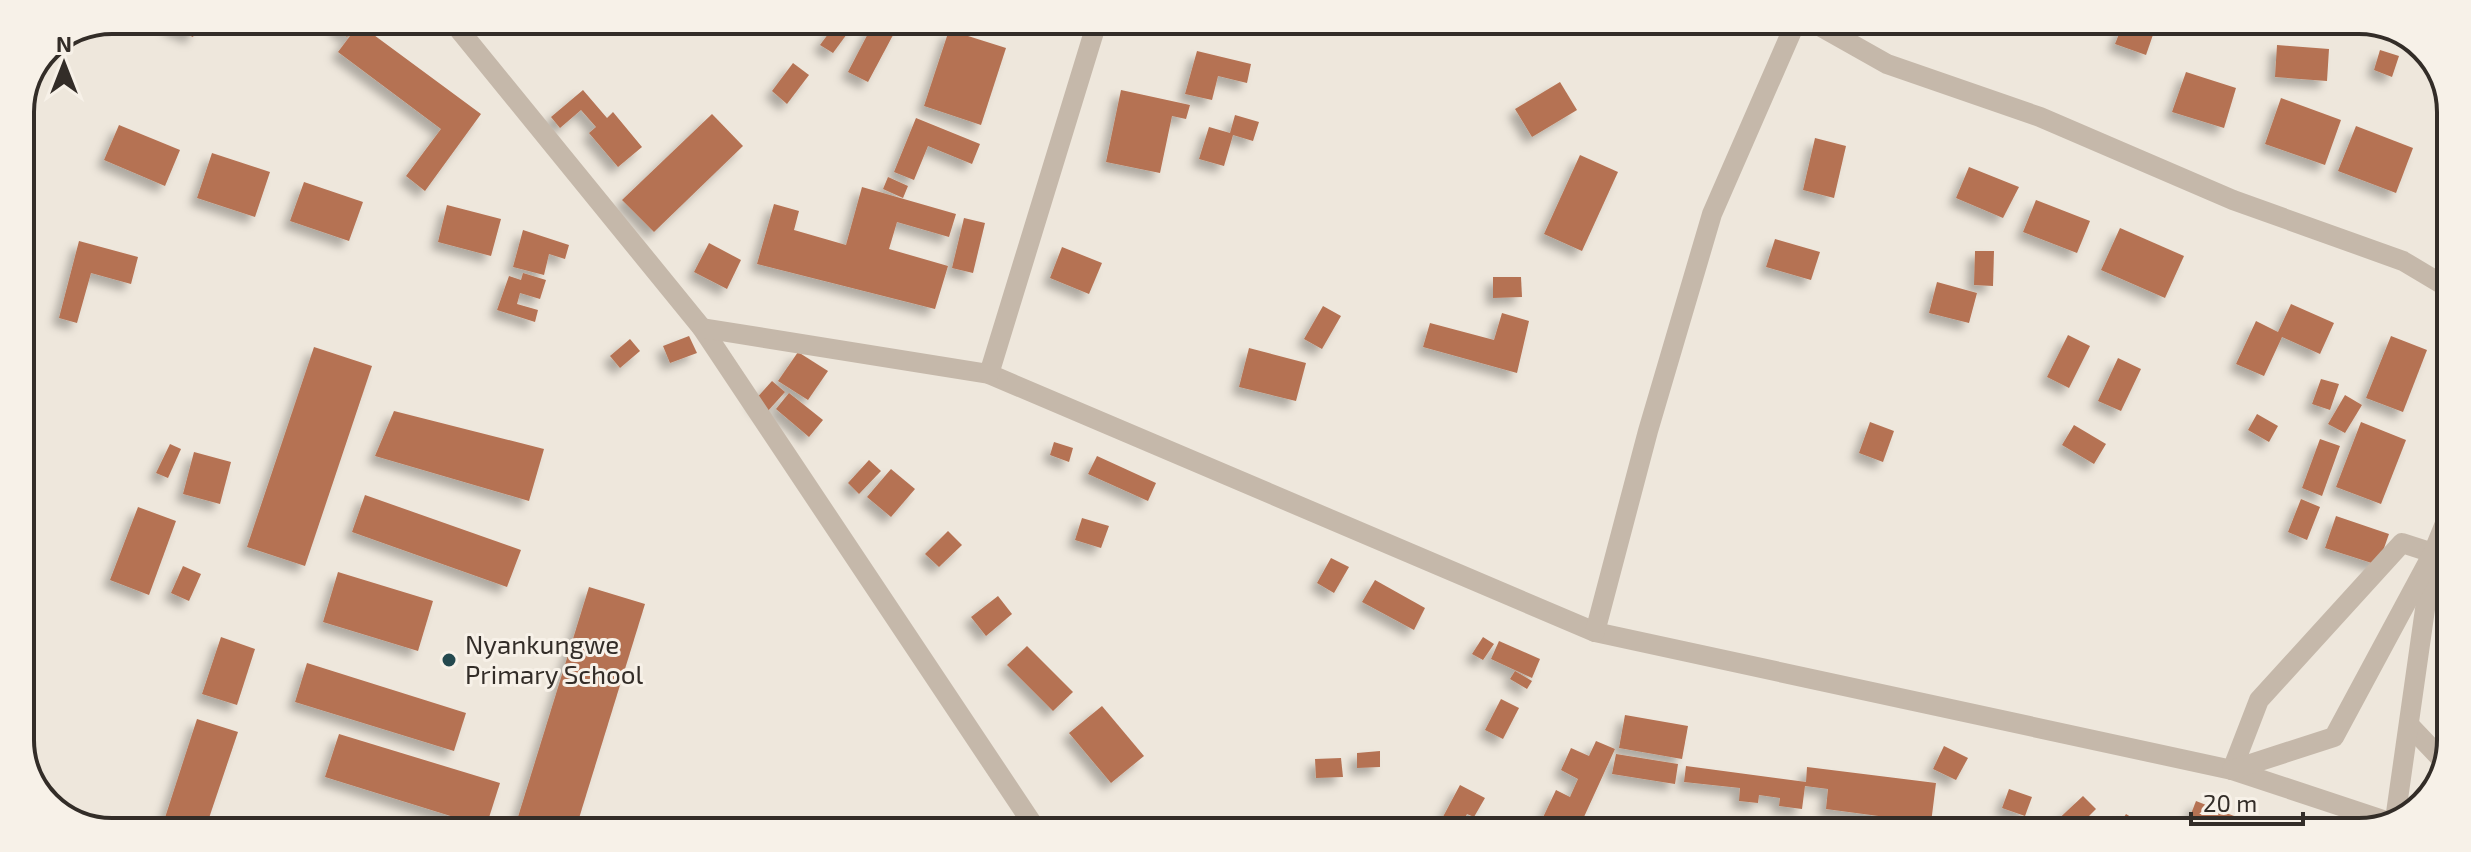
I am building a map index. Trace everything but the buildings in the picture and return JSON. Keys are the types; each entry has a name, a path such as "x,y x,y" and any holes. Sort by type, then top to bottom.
{"street":[{"path":"463,34 702,328 1029,818"},
{"path":"989,374 1093,34"},
{"path":"1595,632 1648,431 1712,214 1791,34"},
{"path":"1834,34 1887,64 2040,117 2233,200 2403,261 2437,281"},
{"path":"702,328 989,374 1595,632 2232,770 2375,816"},
{"path":"2232,770 2259,700 2402,543 2433,553"},
{"path":"2232,770 2334,737 2437,543"},
{"path":"2394,809 2433,553"},
{"path":"2409,725 2435,753"}],"place":[{"name":"Nyankungwe Primary School","path":"449,660"}]}
